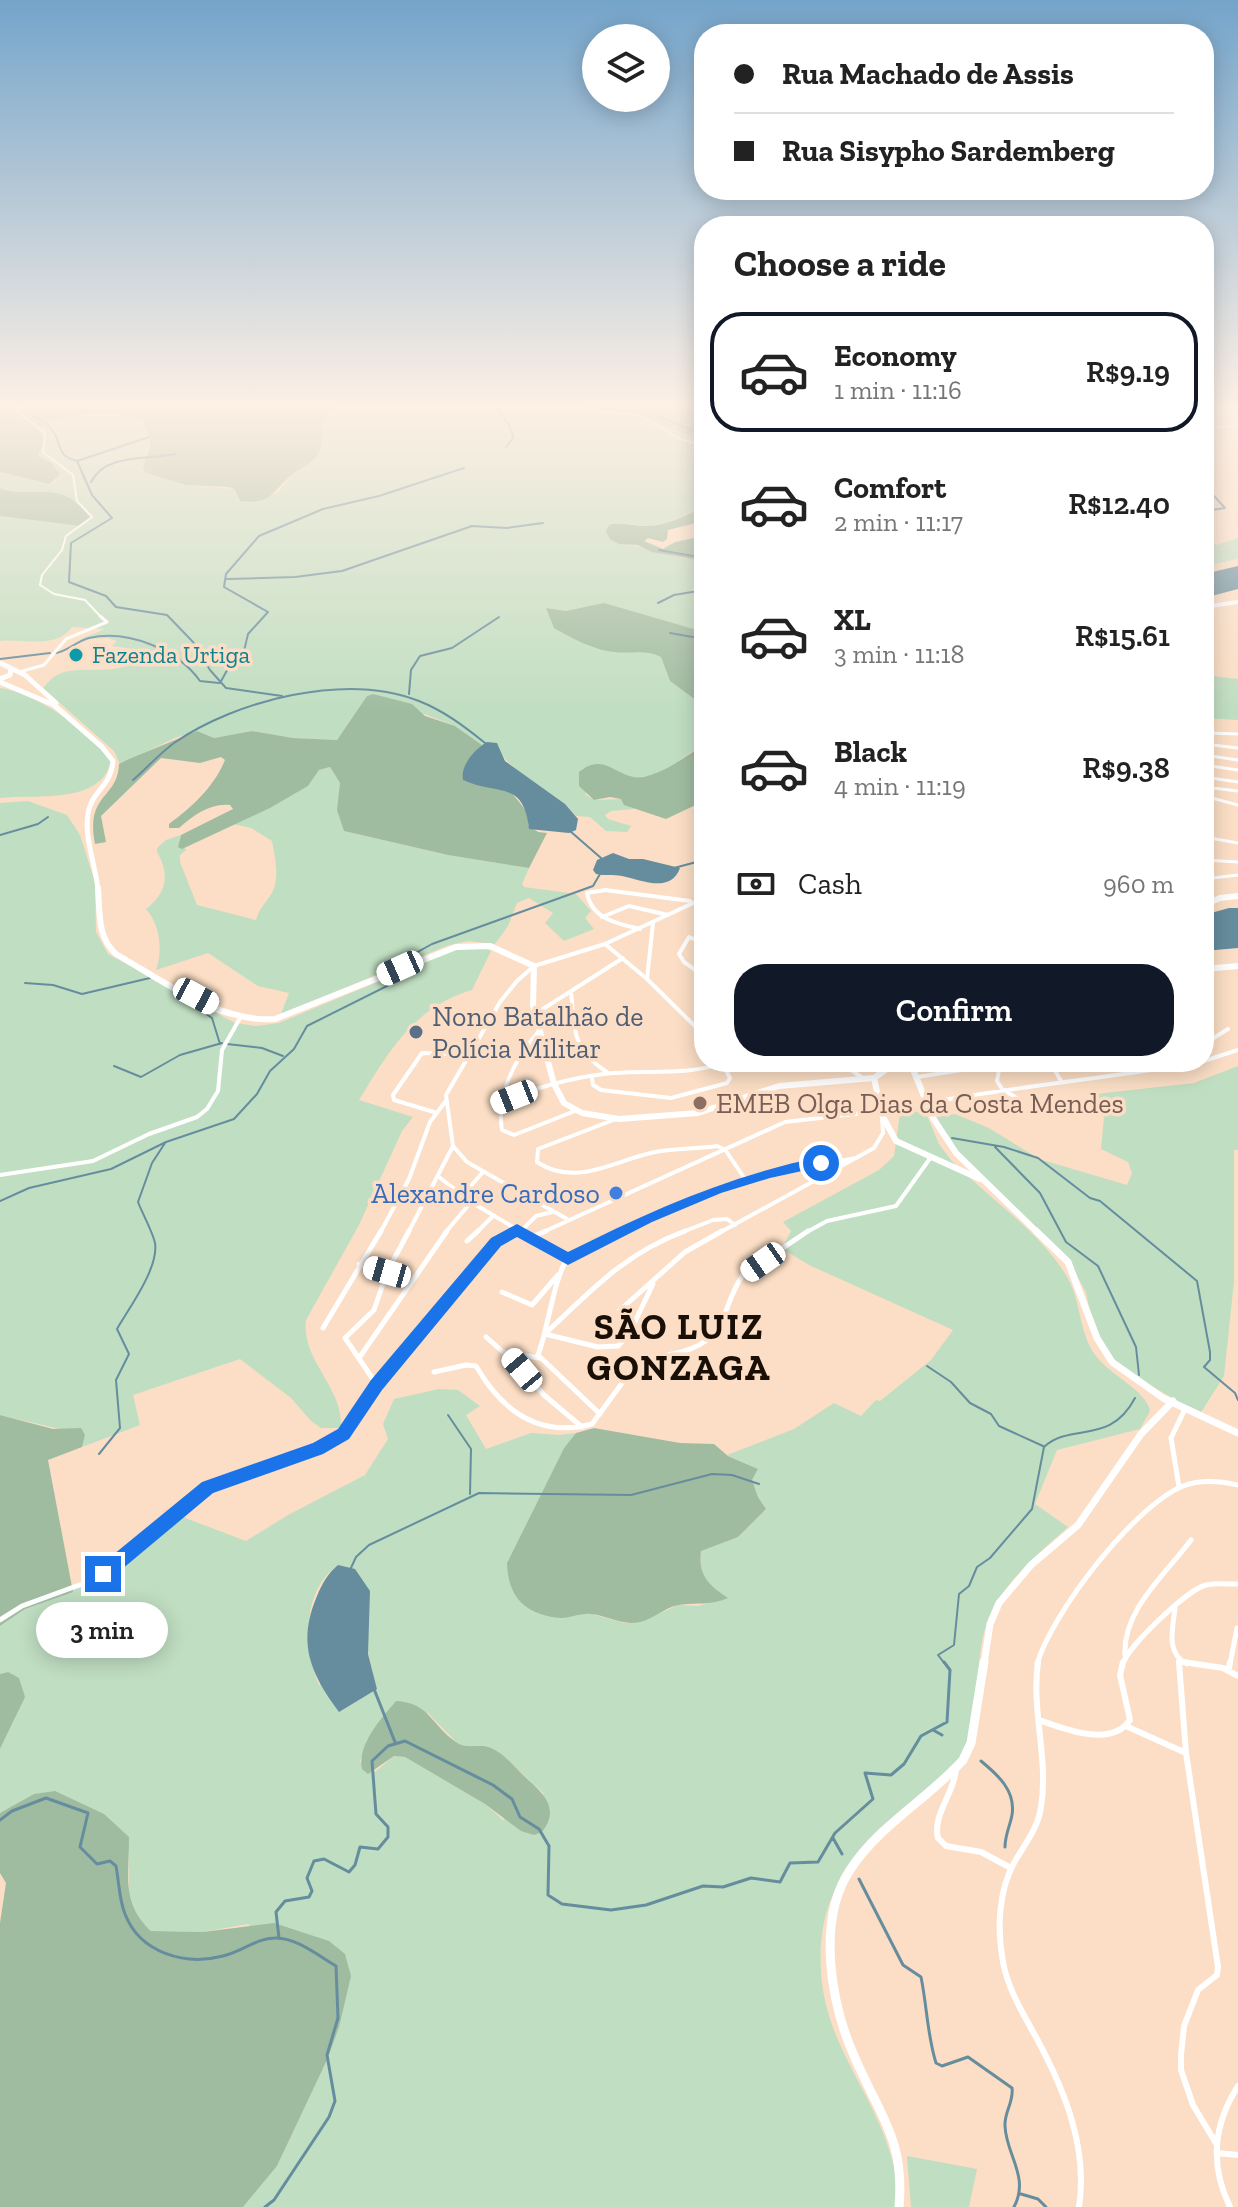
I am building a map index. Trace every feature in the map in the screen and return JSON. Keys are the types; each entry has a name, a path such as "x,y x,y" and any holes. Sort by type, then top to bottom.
{"main road":[{"path":"1214,606 1238,602"},
{"path":"0,663 19,672 54,701 65,715"},
{"path":"0,682 10,675 11,668"},
{"path":"0,682 45,700 102,747 114,764 111,778 90,805 87,820 105,944 124,958 240,1018 257,1022 275,1019 442,951 465,945 490,946 534,966 538,1033 554,1084 564,1103 575,1111 619,1119 698,1113 765,1090 801,1082 874,1078 883,1072"},
{"path":"1214,901 1238,896"},
{"path":"1214,968 1238,966"},
{"path":"915,1072 927,1103 956,1153 1068,1262 1080,1284 1093,1329 1112,1363 1124,1374 1238,1433"},
{"path":"874,1078 881,1113 896,1141 963,1169 992,1186"},
{"path":"899,2207 902,2162 893,2133 855,2058 842,2018 832,1955 833,1907 839,1888 860,1856 956,1768 971,1743 990,1624 999,1603 1031,1565 1078,1525 1141,1434 1173,1401"}],"street":[{"path":"19,672 44,665 66,639 107,622 85,600 54,594 40,585 42,575 62,550 66,536 92,517 81,505"},
{"path":"1214,733 1238,734"},
{"path":"1214,745 1238,748"},
{"path":"1214,756 1238,760"},
{"path":"1214,766 1238,770"},
{"path":"1214,778 1238,782"},
{"path":"1214,788 1238,791"},
{"path":"1214,799 1238,805"},
{"path":"1214,839 1238,843"},
{"path":"1214,861 1238,862"},
{"path":"1214,878 1238,875"},
{"path":"640,929 602,917 587,898 589,891 599,889 693,902"},
{"path":"323,1328 405,1189 422,1136 434,1112 445,1102 504,996 534,966 605,944 693,902"},
{"path":"602,917 624,907 668,915"},
{"path":"647,979 653,923"},
{"path":"694,939 689,937 679,954 694,969"},
{"path":"605,944 647,979 694,1025"},
{"path":"535,1014 623,958"},
{"path":"571,991 576,1046 591,1063 609,1073"},
{"path":"0,1175 93,1161 149,1134 197,1117 207,1109 218,1091 222,1050 240,1018"},
{"path":"1214,1038 1228,1029"},
{"path":"538,1033 503,1087 498,1103 502,1130 510,1135 575,1111"},
{"path":"1214,1058 1238,1050"},
{"path":"434,1112 394,1100 393,1095 422,1053 469,1055"},
{"path":"498,1103 554,1084 609,1073 695,1072"},
{"path":"593,1077 593,1085 601,1090 671,1098 727,1083 730,1078 727,1072"},
{"path":"854,1072 864,1079"},
{"path":"917,1077 947,1072"},
{"path":"998,1072 996,1077 1002,1089 1020,1100"},
{"path":"1056,1072 1061,1081"},
{"path":"927,1103 1002,1089 1143,1072"},
{"path":"445,1102 453,1146 467,1162 567,1219"},
{"path":"532,1237 794,1119 881,1113 881,1140 874,1148 685,1252 620,1310"},
{"path":"619,1119 538,1149 536,1159 543,1168 567,1175 655,1152 717,1146 726,1151 745,1179"},
{"path":"377,1385 345,1338 371,1315 387,1272 453,1146"},
{"path":"434,1372 471,1364 524,1420 548,1428 592,1424 626,1373 639,1360 685,1352 714,1333 743,1275 827,1221 896,1206 931,1157"},
{"path":"502,1292 526,1304 534,1304 568,1259 647,1218 745,1179 856,1158"},
{"path":"462,1196 483,1172"},
{"path":"439,1177 493,1216 568,1259"},
{"path":"359,1358 390,1314 412,1273 471,1202"},
{"path":"0,1620 32,1602 93,1580 208,1488 325,1445 343,1434 377,1385 490,1248 519,1231 536,1216 555,1212"},
{"path":"467,1241 493,1216"},
{"path":"546,1333 608,1272 631,1256 658,1241 713,1220 727,1219 735,1225"},
{"path":"359,1264 387,1272"},
{"path":"560,1273 546,1333 538,1350 539,1358 600,1414"},
{"path":"546,1333 598,1347 618,1346 629,1334 654,1282"},
{"path":"486,1337 493,1347 509,1355 539,1358"},
{"path":"509,1355 544,1395 582,1427"},
{"path":"1179,1487 1171,1438 1186,1407"},
{"path":"1079,2207 1083,2176 1073,2126 1046,2056 1007,1984 999,1931 1011,1868 1032,1836 1041,1813 1045,1785 1037,1664 1049,1629 1078,1586 1160,1501 1179,1487 1213,1481 1238,1485"},
{"path":"1039,1720 1074,1733 1119,1732 1128,1727 1130,1720 1120,1675 1125,1656 1122,1642 1146,1597 1191,1540"},
{"path":"1125,1656 1175,1606 1203,1585 1238,1584"},
{"path":"1175,1606 1173,1651 1179,1659 1190,1664 1229,1668 1238,1676"},
{"path":"1229,1668 1237,1628"},
{"path":"1179,1659 1186,1753 1218,1967 1217,1975 1198,1990 1184,2026 1181,2070 1193,2105 1217,2149 1238,2155"},
{"path":"1128,1727 1186,1753"},
{"path":"956,1768 953,1796 936,1823 935,1832 941,1844 948,1848 979,1851 1011,1868"},
{"path":"1230,2207 1216,2171 1217,2149 1238,2086"}],"green space":[{"path":"0,505 78,505 91,517 80,526 0,516"},
{"path":"76,505 694,505 694,513 667,523 644,526 616,523 627,544 686,559 694,554 694,629 604,604 566,611 547,608 559,631 608,651 652,652 661,657 670,681 694,698 694,751 645,777 628,776 602,765 582,769 586,795 594,800 621,799 634,809 611,811 605,815 608,819 631,826 627,832 606,831 590,817 576,816 510,765 498,745 482,745 455,726 373,694 367,696 337,740 293,738 252,731 214,738 197,731 120,764 114,751 43,688 55,676 67,671 125,666 134,660 140,650 112,646 117,641 107,638 81,639 105,629 72,627 65,634 48,641 0,641 0,516 72,525 81,509"},
{"path":"694,512 694,524 668,530 667,539 663,542 648,538 644,541 663,549 675,542 694,538 694,559 652,552 637,545 619,544 610,539 606,531 609,525 614,524 642,526 673,521"},
{"path":"1238,538 1238,559 1214,564 1214,544"},
{"path":"604,603 694,629 694,698 670,681 661,657 644,652 600,649 554,628 546,608 566,611"},
{"path":"1214,676 1238,679 1238,720 1214,719"},
{"path":"0,688 46,705 76,726 111,761 105,775 81,791 0,798"},
{"path":"373,694 412,704 425,716 455,726 482,745 467,761 463,780 511,792 529,814 528,825 538,832 547,833 529,868 448,855 344,831 337,810 340,783 330,767 319,770 308,786 270,808 182,849 178,847 181,835 233,809 230,805 209,808 179,828 169,828 169,824 209,788 225,760 221,757 200,763 161,758 101,816 106,842 95,844 94,815 113,784 119,764 197,731 214,738 252,731 293,738 337,740 367,696"},
{"path":"694,751 694,806 666,819 624,805 621,799 610,797 594,800 579,786 579,772 588,766 605,765 626,775 643,777"},
{"path":"330,767 340,783 344,831 448,855 529,868 522,884 524,887 576,894 591,911 585,918 594,929 564,941 545,923 553,913 529,898 517,903 508,926 495,944 468,941 449,945 281,1014 289,993 258,986 208,953 156,970 159,938 146,909 158,896 164,883 164,868 157,848 166,840 181,835 179,841 186,850 180,855 180,862 197,905 256,920 276,881 272,841 251,828 233,824 270,808 308,786 319,770"},
{"path":"28,801 67,815 80,835 95,882 96,932 108,954 235,1023 256,1026 279,1023 454,950 483,948 491,951 472,990 434,1007 419,1019 393,1048 359,1100 413,1117 402,1131 359,1225 306,1320 310,1348 340,1411 341,1425 338,1428 321,1428 311,1421 291,1398 240,1359 133,1395 140,1425 82,1447 85,1435 0,1415 0,803"},
{"path":"1238,1066 1238,1150 1234,1150 1234,1281 1224,1376 1200,1414 1119,1367 1093,1328 1086,1292 1069,1262 948,1142 937,1117 955,1114 989,1128 1039,1159 1127,1185 1132,1173 1128,1162 1101,1149 1104,1117 1087,1095 1194,1083"},
{"path":"925,1111 939,1144 951,1160 1043,1245 1072,1287 1090,1347 1110,1370 1142,1397 1150,1411 1140,1429 1057,1450 1035,1504 1068,1527 1015,1577 987,1623 980,1656 975,1718 967,1746 951,1768 881,1831 847,1869 826,1914 821,1941 825,1999 841,2047 884,2135 895,2171 895,2207 243,2207 277,2166 327,2060 340,2020 248,1924 203,1932 151,1931 136,1918 129,1896 128,1837 13,1807 0,1813 0,1749 15,1718 8,1672 0,1674 0,1626 25,1609 103,1578 180,1516 246,1541 365,1475 388,1439 383,1424 394,1399 439,1389 458,1390 480,1406 466,1415 486,1449 531,1433 576,1433 564,1448 507,1563 526,1607 559,1618 588,1613 624,1623 639,1622 679,1605 698,1606 727,1598 705,1578 701,1550 738,1537 766,1509 752,1480 758,1469 727,1455 794,1429 834,1403 861,1416 876,1400 880,1401 931,1360 953,1330 809,1265 786,1251 785,1242 791,1231 783,1222 879,1170 894,1156 900,1113","holes":["338,1565 367,1626 368,1654 377,1689 319,1685 314,1671 309,1638 312,1605 326,1576","428,1713 457,1743 506,1758 544,1794 503,1820 485,1804 405,1757 394,1756 375,1772 360,1761 367,1739"]},
{"path":"0,1415 53,1429 81,1428 85,1435 82,1447 48,1460 73,1592 25,1609 0,1626"},
{"path":"594,1428 680,1443 714,1444 728,1456 758,1469 752,1480 766,1509 738,1537 701,1551 701,1567 706,1579 728,1598 674,1606 634,1623 591,1614 561,1618 548,1616 528,1608 515,1595 507,1563 564,1448 576,1433"},
{"path":"8,1672 19,1678 25,1697 0,1749 0,1674"},
{"path":"396,1701 423,1710 460,1744 491,1748 507,1758 546,1799 550,1814 542,1832 534,1835 521,1831 485,1804 405,1757 394,1756 368,1774 362,1769 361,1760 367,1741"},
{"path":"55,1791 104,1814 129,1837 131,1899 141,1921 151,1931 203,1932 274,1923 329,1941 345,1954 351,1976 339,2027 327,2060 277,2166 243,2207 0,2207 0,1923 6,1883 0,1873 0,1813 34,1794"},
{"path":"907,2156 977,2169 969,2207 911,2207"}],"water":[{"path":"1238,566 1238,589 1214,595 1214,572"},
{"path":"487,742 497,743 505,761 565,804 578,819 576,830 569,833 529,829 526,813 515,796 463,780 469,758"},
{"path":"613,853 680,868 676,876 663,883 596,874 593,870 597,860"},
{"path":"1238,908 1238,948 1214,950 1214,912"},
{"path":"338,1565 355,1569 370,1591 368,1654 377,1689 339,1712 314,1671 308,1643 308,1628 317,1596"}],"waterway":[{"path":"101,505 112,518 71,543 69,582 106,596 116,607 167,615 193,642 221,682"},
{"path":"221,682 230,665 244,651 248,634 268,612 224,587 226,574 259,536 323,509 340,505"},
{"path":"1214,510 1225,508 1222,505"},
{"path":"227,579 295,577 342,571 472,526 507,528 543,523"},
{"path":"659,550 694,556"},
{"path":"658,603 674,595 694,592"},
{"path":"409,694 411,670 420,656 452,648 499,617"},
{"path":"670,633 694,637"},
{"path":"56,653 89,638 135,639 179,660 200,681 219,683"},
{"path":"0,659 50,653"},
{"path":"221,682 226,688 282,696"},
{"path":"133,780 174,743 228,714 292,695 326,690 359,689 419,701 454,719 485,743"},
{"path":"0,835 38,824 48,817"},
{"path":"570,831 601,858"},
{"path":"674,868 694,863"},
{"path":"414,954 432,944 593,886 600,874"},
{"path":"0,1201 29,1188 111,1169 166,1142 234,1119 257,1094 270,1071 294,1049 307,1026 409,975 414,968"},
{"path":"25,983 53,985 82,994 150,978"},
{"path":"176,993 212,1018 220,1044"},
{"path":"114,1066 141,1077 180,1055 220,1044"},
{"path":"227,1044 262,1048 283,1056"},
{"path":"952,1138 1004,1147 1038,1158 1090,1198 1100,1201 1197,1281 1210,1352 1210,1360 1204,1367 1235,1393 1238,1400"},
{"path":"99,1454 120,1428 116,1380 129,1354 117,1329 142,1288 155,1253 152,1233 138,1202 152,1163 165,1143"},
{"path":"995,1147 1040,1193 1066,1242 1098,1266 1136,1347 1139,1375"},
{"path":"927,1366 951,1382 970,1403 991,1414 999,1426 1043,1446"},
{"path":"945,1664 938,1655 954,1645 959,1594 969,1586 977,1567 990,1558 1032,1509 1044,1447 1066,1436 1114,1422 1135,1398"},
{"path":"448,1415 471,1449 470,1494"},
{"path":"350,1570 356,1557 369,1545 479,1493 631,1495 712,1474 732,1475 759,1484"},
{"path":"279,1938 276,1912 285,1901 309,1897 312,1891 307,1878 314,1861 324,1859 349,1872 355,1865 360,1847 378,1849 388,1837 388,1827 376,1814 372,1761 388,1746 405,1741 493,1785 512,1799 520,1817 539,1829 549,1846 548,1895 562,1904 611,1910 646,1905 703,1886 723,1887 751,1878 780,1882 790,1863 818,1862 835,1833 873,1799 865,1773 891,1775 904,1764 921,1736 947,1722 950,1670 944,1662"},
{"path":"374,1689 395,1742"},
{"path":"933,1730 942,1735"},
{"path":"981,1761 999,1778 1011,1798 1012,1815 1005,1847"},
{"path":"0,1820 12,1811 46,1798 88,1813 80,1847 97,1864 110,1861 116,1866 121,1902 132,1927 141,1938 165,1953 208,1959 275,1938 307,1948 336,1966 338,2018 327,2055 335,2101 329,2117 274,2200 265,2207"},
{"path":"833,1838 842,1854"},
{"path":"859,1879 903,1965 921,1977 936,2063 942,2066 968,2057 1012,2088 1005,2126 1018,2176 1018,2196 1014,2207"},
{"path":"1021,2194 1038,2199 1046,2207"}],"place":[{"name":"Fazenda Urtiga","path":"76,655"},
{"name":"Nono Batalhão de Polícia Militar","path":"416,1032"},
{"name":"EMEB Olga Dias da Costa Mendes","path":"700,1103"},
{"name":"Alexandre Cardoso","path":"616,1193"}],"district":[{"name":"SÃO LUIZ GONZAGA","path":"679,1346"}],"route":[{"path":"103,1574 201,1492 318,1449 343,1434 377,1385 496,1242 517,1230 568,1259 686,1201 769,1172 821,1163"}]}
